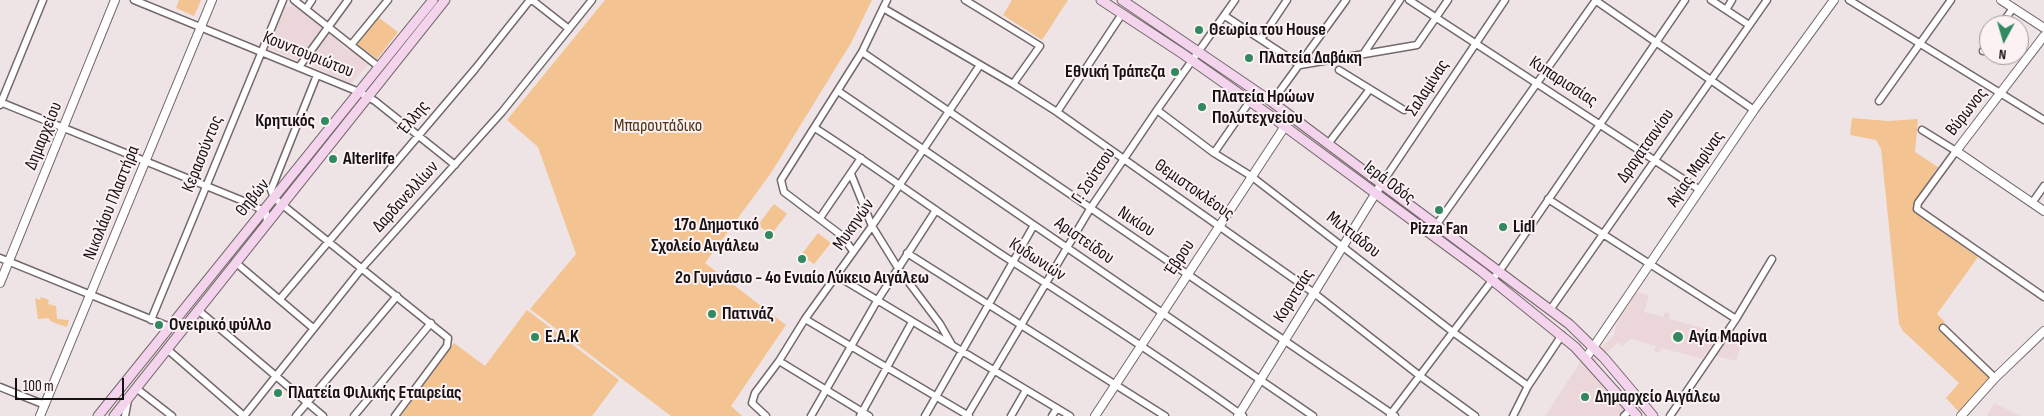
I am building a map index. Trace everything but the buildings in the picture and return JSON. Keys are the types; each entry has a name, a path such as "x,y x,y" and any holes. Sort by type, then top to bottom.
{"main road":[{"name":"Θηβών","path":"114,416 267,223 278,201 359,92 433,0"},
{"name":"Θηβών","path":"98,416 264,210 278,201 368,96 446,0"},
{"name":"Ιερά Οδός","path":"1101,0 1193,60 1492,280 1562,335 1586,358 1631,414"},
{"name":"Ιερά Οδός","path":"1127,1 1272,102 1550,310 1594,347 1653,416"}],"street":[{"path":"43,0 0,103 145,160 264,210 267,223"},
{"name":"Δημαρχείου","path":"0,283 115,0"},
{"name":"Κουντουριώτου","path":"134,0 368,96 455,165"},
{"name":"Νικολάου Πλαστήρα","path":"40,416 212,0"},
{"name":"Κερασούντος","path":"150,320 260,51 283,0"},
{"path":"294,0 379,66"},
{"path":"306,9 312,0"},
{"path":"299,67 348,0"},
{"path":"351,45 388,0"},
{"path":"531,0 569,29"},
{"name":"Έλλης","path":"280,299 419,136 531,0"},
{"name":"Δαρδανελλίων","path":"244,416 362,268 502,112 592,0"},
{"path":"853,251 845,238 784,192 781,180 862,52 887,0"},
{"path":"965,0 1040,46 1013,84"},
{"name":"Γ. Σούτσου","path":"968,416 1045,282 1090,209 1235,0"},
{"path":"1261,39 1287,0"},
{"path":"1272,102 1346,0"},
{"path":"1364,53 1400,0"},
{"name":"Κυπαρισσίας","path":"1409,0 1700,190"},
{"path":"1225,16 1300,65 1417,45 1448,0"},
{"name":"Σαλαμίνας","path":"1376,193 1505,0"},
{"path":"1437,224 1595,0 1754,110"},
{"path":"1392,415 1499,271 1685,0"},
{"path":"1711,0 1749,25"},
{"path":"1726,10 1732,0"},
{"name":"Δραγατσανίου","path":"1550,310 1767,0"},
{"name":"Αγίας Μαρίνας","path":"1586,358 1754,110 1834,0"},
{"path":"1848,0 2044,120"},
{"path":"1880,101 1951,0"},
{"path":"2001,0 2044,28"},
{"name":"Θεμιστοκλέους","path":"883,8 1057,112 1314,293 1420,376 1475,416"},
{"path":"2008,15 2013,8"},
{"path":"1057,112 1122,14"},
{"name":"Βύρωνος","path":"2044,36 1956,151 1918,203 1916,209 2044,297"},
{"name":"Νικίου","path":"862,52 1090,209 1188,273 1392,415"},
{"name":"Μυκηνών","path":"766,416 754,406 752,401 755,393 779,361 805,319 872,226 922,148 980,65"},
{"path":"1339,70 1404,110"},
{"path":"317,75 272,190 278,201 446,335 449,340 447,346 395,416"},
{"path":"1328,144 1370,89"},
{"name":"Αριστείδου","path":"838,90 1313,416"},
{"path":"1214,153 1250,101"},
{"name":"Μιλτιάδου","path":"1157,110 1214,153 1251,176 1453,332 1528,386"},
{"name":"Έβρου","path":"1095,416 1114,384 1291,117"},
{"name":"Κυδωνιών","path":"815,128 900,184 1012,262 1140,345 1240,415"},
{"path":"1922,130 2044,211"},
{"path":"820,218 861,158"},
{"path":"851,174 872,226 898,268 940,324 952,346"},
{"path":"2032,203 2044,186"},
{"name":"Κορυτσάς","path":"1240,415 1376,193"},
{"path":"1548,199 1736,319"},
{"path":"811,416 850,345 936,210"},
{"path":"925,416 1034,225"},
{"path":"907,253 988,306 1165,416"},
{"path":"0,258 170,327"},
{"path":"1670,416 1736,319 1772,259"},
{"path":"235,262 313,328"},
{"path":"837,276 1070,416"},
{"path":"296,416 396,296"},
{"path":"198,310 323,416"},
{"path":"805,319 968,416"},
{"path":"779,361 864,415 912,322"},
{"path":"354,416 431,323"},
{"path":"1943,328 1995,378"},
{"path":"1961,416 1995,378 2044,331"},
{"path":"1512,416 1528,386 1562,335"},
{"path":"167,349 244,416"},
{"path":"0,387 45,405"},
{"path":"136,388 172,416"},
{"path":"1011,416 1026,390"},
{"path":"125,416 128,400"},
{"path":"1052,416 1057,408"}],"shaded area":[{"path":"295,6 323,27 299,61 267,48 285,7"},
{"path":"328,32 346,49 351,50 369,64 351,84 305,63"},
{"path":"123,158 132,161 131,165 133,168 127,184 115,179"},
{"path":"1633,291 1649,295 1644,312 1663,317 1665,312 1670,314 1669,319 1711,330 1710,336 1741,344 1736,361 1705,353 1703,359 1661,348 1660,353 1654,351 1656,346 1631,339 1622,346 1619,342 1589,367 1624,409 1618,416 1545,416 1581,361 1582,363 1613,337 1622,306 1628,308"},
{"path":"1994,403 2021,416 1987,416"}],"green space":[{"path":"179,0 201,0 194,16 176,8"},
{"name":"Μπαρουτάδικο","path":"605,0 872,0 851,43 771,173 705,263 786,325 731,406 742,416 671,416 530,309 576,254 538,147 507,120"},
{"path":"1012,0 1068,0 1042,40 1003,15"},
{"path":"378,17 398,32 377,59 357,44"},
{"path":"1852,118 1888,121 1918,119 1915,152 1938,167 1913,207 1914,212 1978,257 1937,314 1945,322 1940,327 1940,331 1989,378 1959,412 1946,398 1959,383 1903,331 1899,324 1881,149 1876,140 1850,135"},
{"path":"774,204 787,214 771,235 758,225"},
{"path":"818,233 831,243 814,264 801,255"},
{"path":"41,297 49,300 48,304 56,306 57,319 69,320 67,327 52,322 48,318 38,319 35,298 40,300"},
{"name":"E.A.K","path":"527,310 619,380 592,416 401,416 454,343 485,366"}],"place":[{"name":"Θεωρία του House","path":"1199,30"},
{"name":"Πλατεία Δαβάκη","path":"1249,58"},
{"name":"Εθνική Τράπεζα","path":"1175,72"},
{"name":"Πλατεία Ηρώων Πολυτεχνείου","path":"1202,107"},
{"name":"Κρητικός","path":"325,121"},
{"name":"Alterlife","path":"333,159"},
{"name":"Pizza Fan","path":"1439,210"},
{"name":"Lidl","path":"1503,227"},
{"name":"17o Δημοτικό Σχολείο Αιγάλεω","path":"769,235"},
{"name":"2ο Γυμνάσιο - 4ο Ενιαίο Λύκειο Αιγάλεω","path":"802,259"},
{"name":"Πατινάζ","path":"712,314"},
{"name":"Ονειρικό φύλλο","path":"159,325"},
{"name":"E.A.K","path":"535,337"},
{"name":"Αγία Μαρίνα","path":"1678,337"},
{"name":"Πλατεία Φιλικής Εταιρείας","path":"278,393"},
{"name":"Δημαρχείο Αιγάλεω","path":"1585,397"}]}
